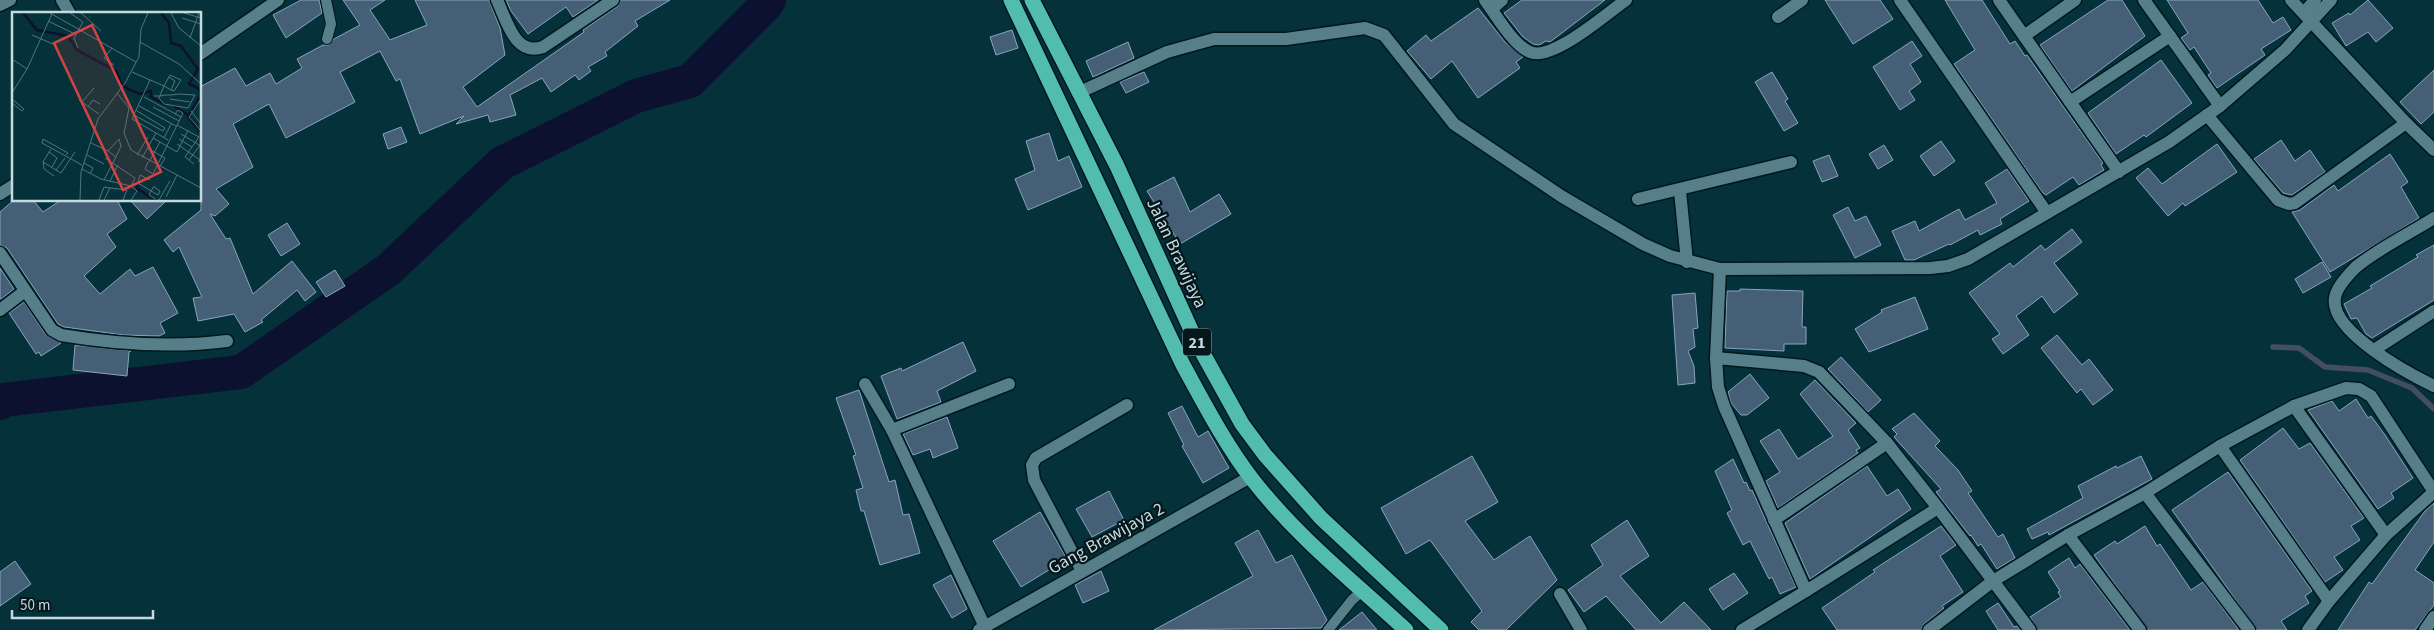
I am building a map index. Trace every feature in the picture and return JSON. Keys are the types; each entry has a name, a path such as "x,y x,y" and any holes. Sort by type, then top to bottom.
{"highway":[{"path":"1013,5 1032,1"},
{"name":"Jalan Brawijaya","path":"1032,1 1117,166 1196,342 1242,424 1265,455 1320,518 1441,630"},
{"name":"21","path":"1013,5 1183,365 1215,423 1250,477 1293,525 1406,630"}],"street":[{"path":"62,0 69,12"},
{"path":"201,53 278,0"},
{"path":"497,0 520,45 528,50 543,47 613,0"},
{"path":"1502,0 1488,5 1521,47 1531,54 1546,52 1570,40 1626,0"},
{"path":"1778,17 1802,0"},
{"path":"1900,0 2047,213"},
{"path":"1998,0 2119,172"},
{"path":"2024,36 2075,0"},
{"path":"2144,0 2220,106"},
{"path":"2291,0 2406,123 2434,150"},
{"path":"1078,93 1168,52 1214,40 1286,39 1365,28 1384,35 1454,124 1561,196 1643,244 1687,262 1720,269 1930,268 1948,266 1968,259 2169,142 2220,106 2286,50 2308,17 2315,0"},
{"path":"2308,17 2332,0"},
{"path":"2070,102 2170,36"},
{"path":"2207,115 2278,200 2289,204 2295,203 2406,123"},
{"path":"1638,199 1791,162"},
{"path":"0,194 12,186"},
{"path":"1680,190 1687,262"},
{"path":"2434,218 2356,268 2337,291 2334,299 2336,310 2350,332 2410,374 2434,386"},
{"path":"0,253 52,330 61,335 163,344 192,345 228,341"},
{"path":"1720,269 1716,358 1718,387 1724,406 1806,591"},
{"path":"0,310 25,291"},
{"path":"2374,350 2434,311"},
{"path":"1716,358 1811,367 1825,377 1887,444 2030,630"},
{"path":"865,384 892,430 982,628"},
{"path":"892,430 1009,384"},
{"path":"1929,630 1993,581 2068,535 2145,493 2220,446 2294,406 2346,388 2364,392 2371,396 2434,492 2386,535 2329,601 2308,630"},
{"path":"1082,571 1034,480 1032,465 1036,458 1127,405"},
{"path":"2294,406 2386,535"},
{"path":"1774,520 1887,444"},
{"path":"2220,446 2329,601"},
{"name":"Gang Brawijaya 2","path":"982,628 1250,477"},
{"path":"2145,493 2249,630"},
{"path":"1742,630 1938,508"},
{"path":"2068,535 2140,630"},
{"path":"1560,594 1581,630"},
{"path":"2425,630 2434,617"}],"lane":[{"path":"326,0 331,24 327,39"},
{"path":"1328,630 1352,600 1363,590"}],"building":[{"path":"301,0 319,0 322,13 286,38 273,15"},
{"path":"343,0 385,0 370,10 390,40 427,25 415,0 489,0 500,28 505,55 463,87 477,107 584,32 583,30 618,6 621,0 670,0 635,21 638,26 605,52 607,56 588,67 591,71 579,80 575,75 551,92 542,78 510,95 516,115 490,122 488,115 456,124 464,116 420,134 400,79 396,81 380,51 340,72 355,102 286,138 269,104 233,124 253,167 216,189 229,204 215,216 210,214 226,239 230,238 253,294 292,261 316,292 305,301 297,290 261,320 263,322 245,332 234,314 198,321 193,298 202,297 179,247 173,252 164,240 201,210 201,86 235,68 246,86 270,73 276,84 302,68 297,59 323,45 329,45 334,39 360,25"},
{"path":"506,0 598,0 573,17 566,7 528,34 511,11"},
{"path":"1522,0 1605,0 1550,42 1546,41 1539,45 1533,44 1523,37 1504,13"},
{"path":"1825,0 1880,0 1893,19 1853,44"},
{"path":"1945,0 1982,0 2010,44 2015,41 2025,56 2027,55 2103,163 2101,165 2104,170 2079,185 2073,177 2046,195 2042,192 1954,64 1975,50"},
{"path":"2108,0 2122,0 2145,36 2072,91 2040,45"},
{"path":"2167,0 2258,0 2273,23 2283,17 2291,30 2261,49 2265,55 2217,88 2208,75 2211,73 2194,47 2190,50 2181,38 2188,33"},
{"path":"2368,0 2393,28 2376,42 2368,32 2346,46 2332,23 2349,13 2350,15"},
{"path":"1478,8 1505,42 1523,57 1516,62 1520,68 1478,98 1452,61 1431,79 1407,51 1426,35 1431,41"},
{"path":"1012,30 1018,48 996,55 990,37"},
{"path":"1912,41 1922,56 1910,64 1921,82 1909,91 1915,100 1900,110 1873,67"},
{"path":"1128,42 1134,58 1093,77 1086,61"},
{"path":"2161,60 2192,103 2146,137 2144,135 2116,154 2088,113"},
{"path":"2434,70 2434,112 2421,124 2400,102"},
{"path":"1144,72 1149,82 1126,93 1120,82"},
{"path":"1772,72 1788,99 1785,101 1798,123 1784,131 1755,82"},
{"path":"401,127 407,142 388,149 383,134"},
{"path":"1049,133 1058,161 1069,156 1082,187 1028,210 1015,179 1035,170 1026,141"},
{"path":"2281,140 2295,161 2310,150 2325,172 2292,195 2283,193 2254,159"},
{"path":"1941,141 1955,161 1934,176 1920,156"},
{"path":"2217,144 2237,172 2185,206 2183,203 2168,216 2136,178 2148,168 2162,184"},
{"path":"1884,145 1893,160 1878,169 1869,154"},
{"path":"2390,154 2408,182 2401,187 2419,218 2330,272 2292,212 2300,210 2334,185 2338,191"},
{"path":"1829,155 1838,176 1822,182 1813,161"},
{"path":"2007,169 2029,201 2000,219 2002,224 1980,235 1978,230 1950,245 1914,260 1905,260 1892,231 1915,221 1919,231 1959,209 1965,220 1997,203 1985,183"},
{"path":"1174,177 1190,212 1219,194 1231,214 1180,244 1147,191"},
{"path":"13,201 34,201 43,212 60,201 118,201 127,219 107,234 116,247 84,276 100,294 130,269 135,276 153,267 178,313 160,323 165,333 159,336 124,335 64,327 58,324 7,248 0,245 0,212"},
{"path":"131,201 166,201 147,219"},
{"path":"1848,207 1855,221 1866,216 1881,245 1855,258 1833,215"},
{"path":"287,223 300,244 281,256 268,235"},
{"path":"2072,229 2082,242 2054,263 2078,294 2054,313 2042,296 2016,316 2029,335 2003,354 1992,339 2000,334 1969,293 2010,263 2013,267 2041,245 2045,250"},
{"path":"2434,245 2434,300 2372,338 2366,334 2357,318 2351,319 2344,304 2372,288 2370,286"},
{"path":"2322,262 2331,277 2303,293 2295,279"},
{"path":"0,268 14,289 1,299 0,299"},
{"path":"335,270 345,286 326,297 316,282"},
{"path":"1740,289 1803,291 1802,327 1806,327 1806,344 1784,344 1784,351 1725,348 1727,291 1740,291"},
{"path":"1695,293 1698,328 1693,329 1695,347 1688,351 1694,366 1695,383 1678,385 1672,295"},
{"path":"1915,297 1928,329 1869,352 1855,329 1882,312 1881,310"},
{"path":"24,302 46,335 61,343 41,356 39,352 36,354 9,313"},
{"path":"2057,335 2082,365 2089,359 2113,390 2093,405 2081,389 2077,393 2041,348"},
{"path":"963,342 976,371 937,391 941,402 897,419 881,376 901,368 902,371"},
{"path":"75,345 131,351 129,352 127,376 73,370"},
{"path":"1841,357 1881,400 1868,412 1828,369"},
{"path":"1750,374 1769,398 1747,415 1741,415 1731,403 1728,392"},
{"path":"1815,380 1856,423 1848,430 1860,448 1856,450 1858,453 1778,508 1766,481 1780,472 1760,441 1779,429 1798,459 1833,436 1800,394"},
{"path":"859,390 889,482 895,480 903,515 909,514 920,553 880,565 864,511 861,511 856,490 863,488 853,456 856,455 836,398"},
{"path":"2356,399 2368,418 2371,416 2385,435 2413,478 2391,493 2394,498 2378,509 2308,410 2332,401 2339,411"},
{"path":"1182,406 1198,437 1208,431 1229,468 1203,483 1182,446 1184,445 1168,413"},
{"path":"1914,413 1940,441 1935,446 1958,470 1972,491 1968,493 1998,537 2003,534 2015,558 1997,569 1981,544 1978,546 1936,492 1941,489 1894,437 1897,434 1892,429"},
{"path":"947,417 958,448 933,458 930,449 913,455 903,434"},
{"path":"2283,428 2299,449 2310,443 2364,518 2351,526 2360,540 2334,557 2343,570 2325,582 2240,460"},
{"path":"1472,456 1498,502 1465,521 1494,560 1530,536 1557,580 1506,630 1479,630 1471,622 1482,611 1430,540 1406,554 1381,508"},
{"path":"2141,456 2152,479 2049,535 2048,532 2032,539 2027,529 2083,498 2078,486 2116,466 2117,468"},
{"path":"1733,459 1744,483 1746,482 1750,491 1752,490 1796,587 1780,594 1772,577 1769,579 1750,541 1743,545 1727,513 1732,510 1715,471"},
{"path":"1867,466 1887,496 1898,489 1911,509 1810,579 1785,523"},
{"path":"2228,472 2312,591 2305,596 2309,603 2281,621 2287,630 2257,630 2172,510"},
{"path":"1109,491 1124,520 1092,537 1076,509"},
{"path":"2434,503 2434,542 2415,570 2434,583 2434,605 2415,630 2338,630 2369,582 2372,584 2425,511"},
{"path":"1040,512 1067,559 1021,587 993,541"},
{"path":"1627,520 1649,556 1620,576 1661,623 1684,602 1711,630 1636,630 1606,596 1584,612 1568,590 1603,565 1591,545"},
{"path":"1941,526 1956,545 1940,556 1963,592 1942,606 1944,608 1924,624 1921,630 1837,630 1822,608 1875,572 1873,570"},
{"path":"2145,526 2157,546 2160,544 2191,590 2203,582 2239,630 2148,630 2094,555 2115,541 2117,544"},
{"path":"1258,530 1276,563 1292,555 1327,620 1321,628 1154,630 1253,576 1235,543"},
{"path":"2069,558 2075,568 2080,564 2130,630 2038,630 2030,617 2061,597 2058,592 2060,591 2048,572"},
{"path":"15,561 31,584 0,606 0,572"},
{"path":"1101,571 1109,591 1083,603 1075,585"},
{"path":"1734,573 1748,593 1723,610 1709,589"},
{"path":"951,575 967,609 952,618 933,585"},
{"path":"1998,603 2014,627 2017,626 2020,630 1998,630 1986,611"},
{"path":"1362,612 1377,630 1339,630"}],"waterway":[{"path":"0,403 3,400 241,372 388,270 502,163 636,96 690,81 769,0"},
{"path":"2273,347 2299,348 2325,367 2368,370 2412,388 2434,409"}]}
